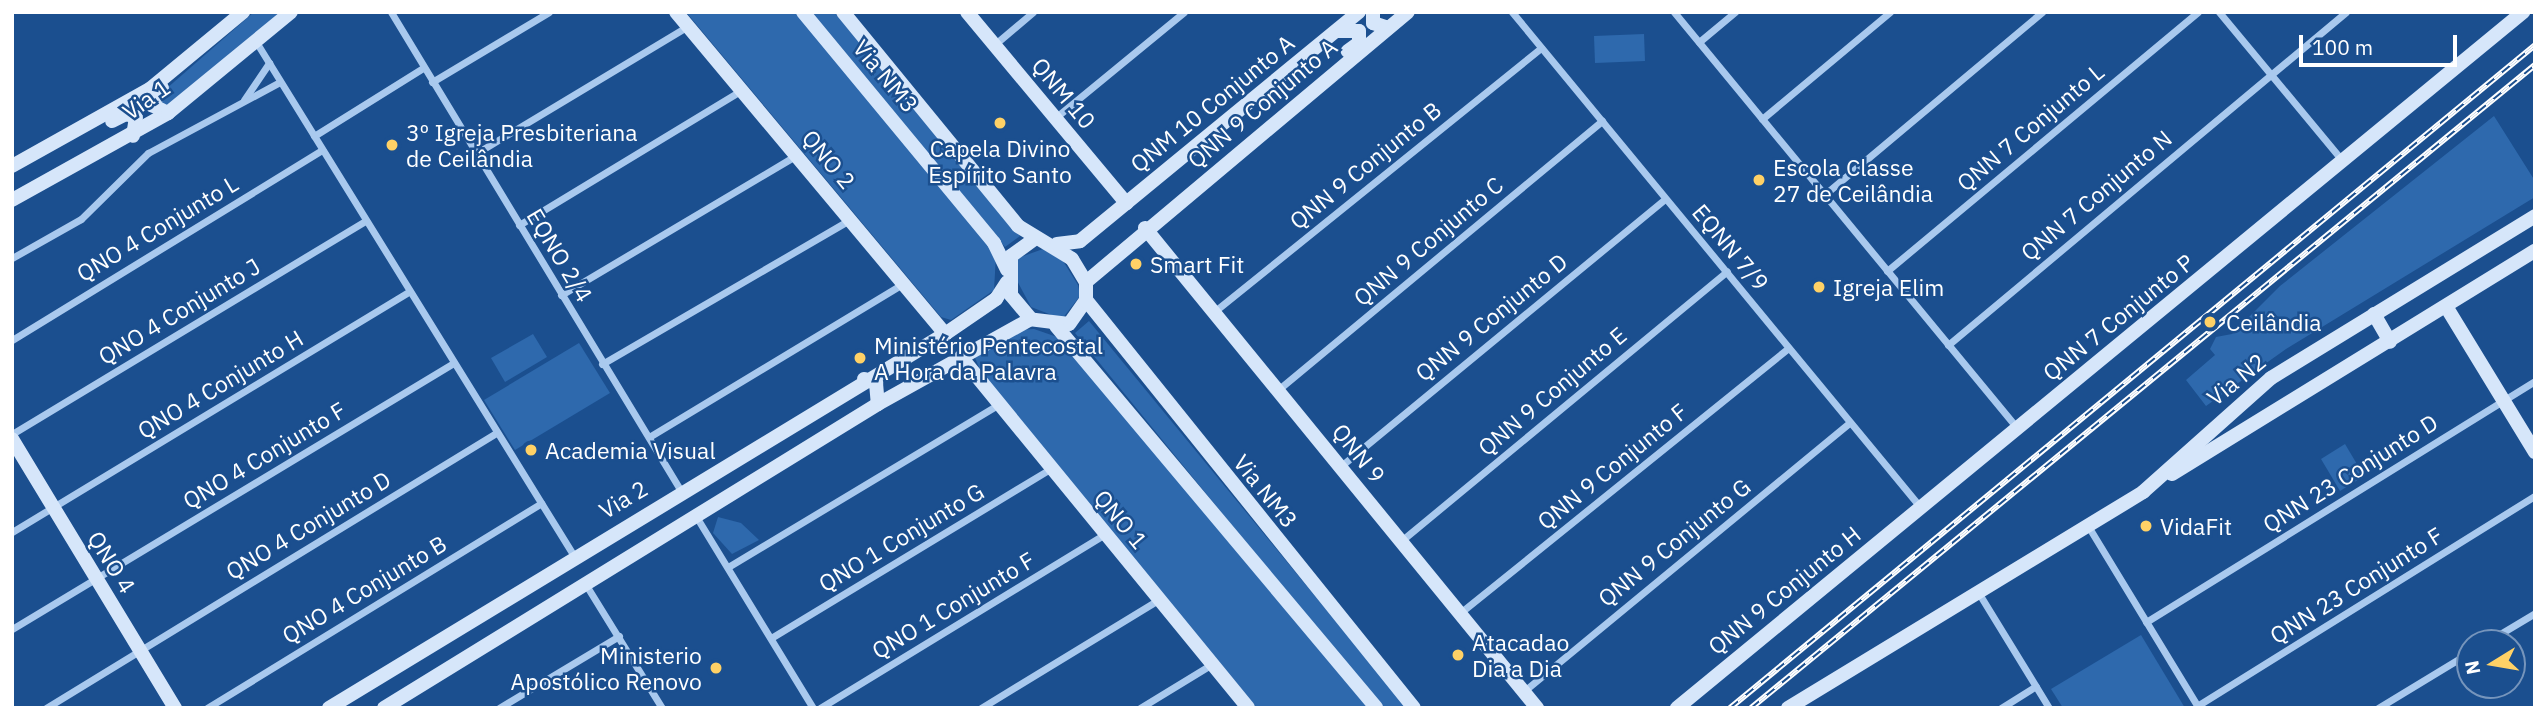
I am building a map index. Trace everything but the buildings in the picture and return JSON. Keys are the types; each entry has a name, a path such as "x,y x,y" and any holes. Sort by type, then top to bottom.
{"main road":[{"name":"Via 1","path":"12,166 57,145 150,89 211,42 243,12"},
{"name":"Via 1","path":"12,200 133,136 258,45 291,12"},
{"name":"QNO 2","path":"676,12 945,334"},
{"name":"Via NM3","path":"803,12 994,243 1007,276"},
{"name":"Via NM3","path":"843,12 1033,240"},
{"name":"QNM 10","path":"967,12 1126,203"},
{"name":"QNM 10 Conjunto A","path":"1057,244 1080,241 1359,12"},
{"path":"1373,12 1373,23 1388,28"},
{"name":"QNN 9 Conjunto A","path":"1086,282 1145,228 1408,12"},
{"name":"QNN 7 Conjunto P","path":"1920,508 2523,12"},
{"path":"1256,139 1287,100 1360,38 1354,26 1335,32"},
{"path":"167,113 155,110 154,94 195,65 211,42"},
{"path":"57,145 76,143 126,114 138,121 133,136"},
{"name":"Via N2","path":"1788,708 2143,492 2271,378 2535,216"},
{"name":"QNN 9","path":"1145,228 1537,708"},
{"path":"384,708 878,404 961,357 1031,319 1056,326 1076,320 1086,300 1086,282 1057,244 1033,240 1016,248 1007,276 1031,319"},
{"path":"2143,492 2447,308 2535,251"},
{"name":"Via 2","path":"329,708 864,379 945,334 996,299 1007,276"},
{"name":"Via NM3","path":"1086,300 1414,708"},
{"path":"2447,308 2535,452"},
{"path":"2374,314 2390,342"},
{"path":"1056,326 1376,708"},
{"name":"QNO 1","path":"961,357 1050,470 1248,708"},
{"path":"893,362 898,383 908,387"},
{"path":"864,379 876,383 878,404"},
{"name":"QNO 4","path":"12,436 52,508 175,708"},
{"name":"QNN 9 Conjunto H","path":"1677,708 1920,508"},
{"path":"463,628 464,644 475,651"},
{"path":"436,642 445,645 448,668"}],"street":[{"name":"EQNO 2/4","path":"391,12 681,491"},
{"path":"432,82 549,12"},
{"path":"994,45 1033,12"},
{"path":"1055,118 1184,12"},
{"name":"EQNN 7/9","path":"1511,12 1920,508"},
{"path":"1674,12 2017,429"},
{"path":"1699,42 1735,12"},
{"path":"1762,119 1890,12"},
{"path":"1824,195 2042,12"},
{"name":"QNN 7 Conjunto L","path":"1887,271 2198,12"},
{"path":"2219,12 2343,161"},
{"name":"QNN 7 Conjunto N","path":"1948,345 2346,12"},
{"path":"475,154 688,26"},
{"path":"258,45 407,293 574,556"},
{"name":"QNN 9 Conjunto B","path":"1214,312 1541,48"},
{"path":"243,102 269,63"},
{"path":"314,136 424,68"},
{"path":"12,258 81,219 148,153 280,82"},
{"path":"519,225 742,90"},
{"name":"QNN 9 Conjunto C","path":"1279,389 1602,121"},
{"name":"QNO 4 Conjunto L","path":"12,340 322,150"},
{"path":"561,295 796,155"},
{"name":"QNN 9 Conjunto D","path":"1340,466 1665,199"},
{"path":"602,364 850,220"},
{"name":"QNO 4 Conjunto J","path":"12,436 365,221"},
{"name":"QNN 9 Conjunto E","path":"1401,541 1727,271"},
{"path":"649,437 904,284"},
{"name":"QNO 4 Conjunto H","path":"12,533 407,293"},
{"name":"QNN 9 Conjunto F","path":"1460,614 1789,348"},
{"name":"QNO 4 Conjunto F","path":"12,629 452,364"},
{"name":"QNN 23 Conjunto D","path":"2147,622 2535,381"},
{"path":"728,567 998,405"},
{"name":"QNN 9 Conjunto G","path":"1523,691 1849,423"},
{"name":"QNO 4 Conjunto D","path":"46,708 496,433"},
{"name":"QNO 1 Conjunto G","path":"771,638 1050,470"},
{"name":"QNN 23 Conjunto F","path":"2198,707 2535,496"},
{"name":"QNO 4 Conjunto B","path":"207,708 541,503"},
{"path":"697,517 813,708"},
{"path":"2088,525 2198,707"},
{"name":"QNO 1 Conjunto F","path":"820,708 1105,534"},
{"path":"586,585 619,636 659,707"},
{"path":"1978,592 2049,708"},
{"path":"981,708 1158,600"},
{"path":"2508,629 2535,613"},
{"path":"499,708 619,636"},
{"path":"2378,708 2456,661"},
{"path":"1140,708 1212,664"},
{"path":"2001,708 2036,686"}],"shaded area":[{"path":"254,12 281,12 164,108 158,96"},
{"path":"686,12 797,12 996,255 994,290 951,320 941,317"},
{"path":"812,12 834,12 1020,236 1005,247"},
{"path":"1644,34 1645,61 1595,63 1594,36"},
{"path":"2494,116 2535,181 2535,197 2286,349 2206,406 2186,380 2215,355 2210,349 2216,337 2232,334 2280,286"},
{"path":"1043,249 1063,261 1078,285 1080,296 1062,319 1031,307 1014,275 1018,258"},
{"path":"1089,321 1407,708 1382,708 1075,333"},
{"path":"1034,329 1060,338 1368,708 1257,708 981,372 973,353 1016,330"},
{"path":"533,334 547,357 505,382 491,358"},
{"path":"579,343 610,393 515,450 484,400"},
{"path":"2345,444 2364,476 2340,491 2321,459"},
{"path":"718,517 741,523 759,540 732,554 713,533"},
{"path":"2141,635 2185,708 2063,708 2051,689"}],"railway":[{"path":"1730,708 2535,45"},
{"path":"1751,708 2535,65"}],"place":[{"name":"Capela Divino Espírito Santo","path":"1000,123"},
{"name":"3º Igreja Presbiteriana de Ceilândia","path":"392,145"},
{"name":"Escola Classe 27 de Ceilândia","path":"1759,180"},
{"name":"Smart Fit","path":"1136,264"},
{"name":"Igreja Elim","path":"1819,287"},
{"name":"Ceilândia","path":"2210,322"},
{"name":"Ministério Pentecostal A Hora da Palavra","path":"860,358"},
{"name":"Academia Visual","path":"531,450"},
{"name":"VidaFit","path":"2146,526"},
{"name":"Atacadao Dia a Dia","path":"1458,655"},
{"name":"Ministerio Apostólico Renovo","path":"716,668"}]}
